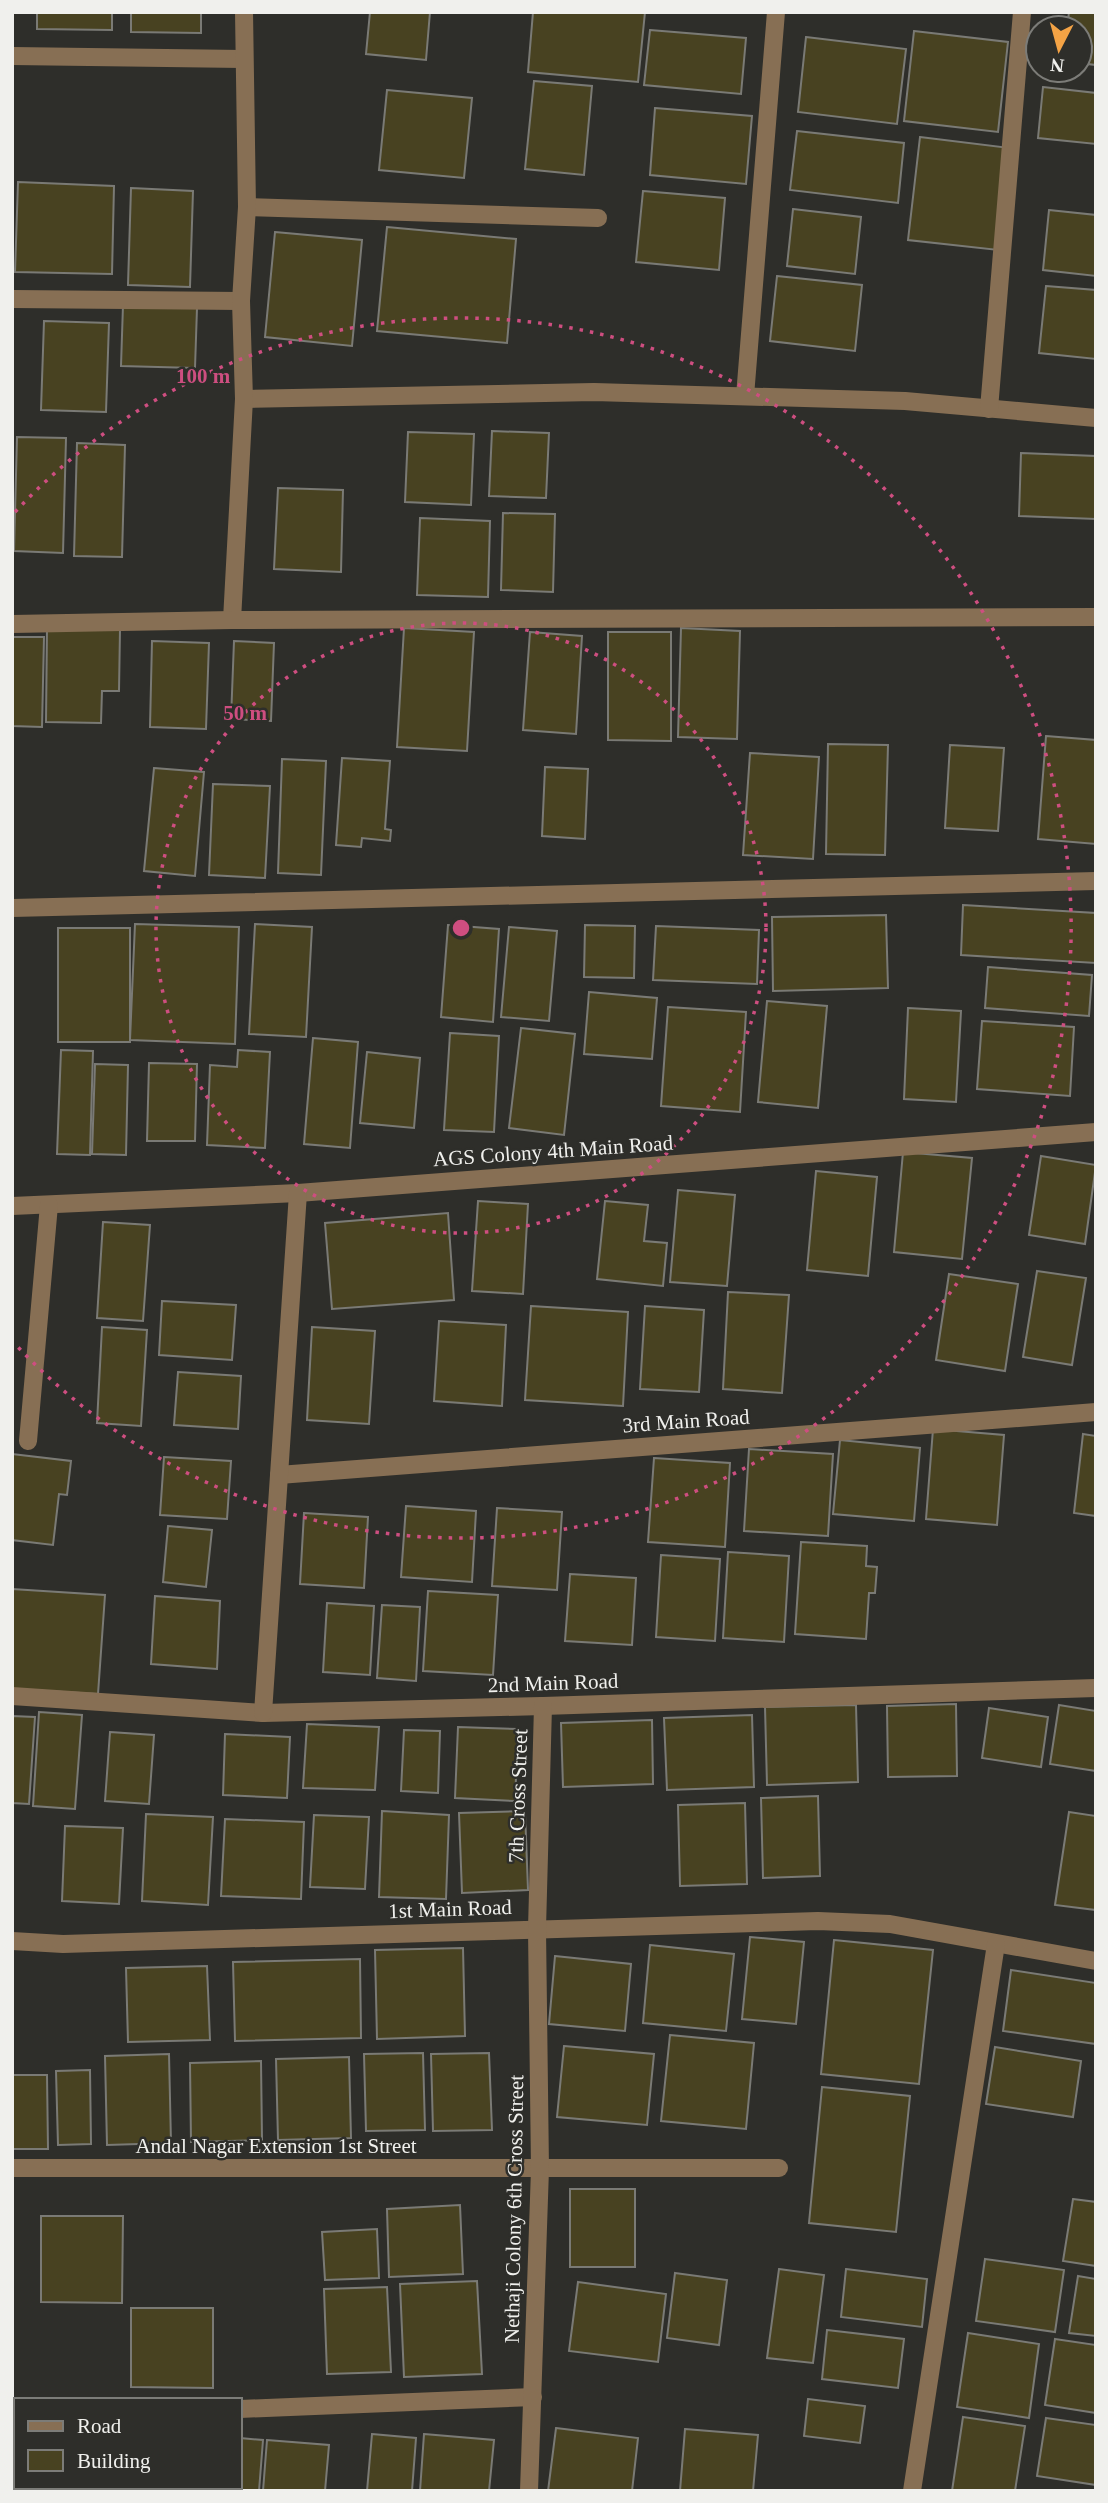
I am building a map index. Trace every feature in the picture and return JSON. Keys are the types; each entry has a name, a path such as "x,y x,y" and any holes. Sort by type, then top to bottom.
{"street":[{"path":"232,620 244,399 241,301 247,207 244,12"},
{"path":"745,396 776,12"},
{"path":"989,409 1022,12"},
{"path":"12,56 243,59"},
{"path":"247,207 598,218"},
{"path":"12,299 241,301"},
{"path":"244,399 594,392 905,401 1096,418"},
{"path":"12,624 232,620 1096,617"},
{"path":"12,908 1096,881"},
{"name":"AGS Colony 4th Main Road","path":"12,1206 298,1193 1096,1132"},
{"path":"263,1713 298,1193"},
{"path":"29,1441 49,1205"},
{"name":"3rd Main Road","path":"279,1475 1096,1412"},
{"name":"2nd Main Road","path":"12,1696 263,1713 1096,1688"},
{"name":"7th Cross Street","path":"537,1929 543,1706"},
{"name":"1st Main Road","path":"12,1941 63,1944 818,1921 890,1924 1096,1961"},
{"name":"Nethaji Colony 6th Cross Street","path":"529,2491 540,2169 537,1929"},
{"path":"912,2491 996,1944"},
{"name":"Andal Nagar Extension 1st Street","path":"12,2168 779,2168"},
{"path":"242,2409 533,2397"}],"building":[{"path":"37,12 112,12 112,30 37,29"},
{"path":"131,12 201,12 201,33 131,32"},
{"path":"370,12 430,12 426,60 366,54"},
{"path":"533,12 645,12 638,82 528,72"},
{"path":"1096,12 1096,65 1094,14 1069,14"},
{"path":"650,30 746,38 741,94 644,85"},
{"path":"914,31 1008,42 998,132 904,121"},
{"path":"806,37 906,49 897,124 798,112"},
{"path":"534,81 592,86 584,175 525,169"},
{"path":"1043,87 1096,93 1096,144 1038,138"},
{"path":"387,90 472,98 464,178 379,170"},
{"path":"655,108 752,116 746,184 650,175"},
{"path":"797,131 904,143 898,203 790,190"},
{"path":"920,137 1010,148 998,250 908,240"},
{"path":"18,182 114,186 112,274 15,272"},
{"path":"131,188 193,191 190,287 128,285"},
{"path":"643,191 725,198 719,270 636,262"},
{"path":"793,209 861,217 855,274 787,266"},
{"path":"1049,210 1096,215 1096,276 1043,270"},
{"path":"387,227 516,239 507,343 377,331"},
{"path":"275,232 362,240 352,346 265,337"},
{"path":"777,276 862,285 855,351 770,341"},
{"path":"1046,286 1096,290 1096,359 1039,353"},
{"path":"123,305 197,308 195,368 121,366"},
{"path":"44,321 109,323 106,412 41,410"},
{"path":"492,431 549,433 546,498 489,496"},
{"path":"408,432 474,434 471,505 405,502"},
{"path":"17,437 66,438 63,553 14,551"},
{"path":"77,443 125,445 122,557 74,556"},
{"path":"1021,453 1096,456 1096,519 1019,516"},
{"path":"278,488 343,490 341,572 274,569"},
{"path":"503,513 555,514 553,592 501,590"},
{"path":"420,518 490,521 488,597 417,595"},
{"path":"47,628 120,629 119,691 102,691 101,723 46,722"},
{"path":"404,628 474,632 467,751 397,747"},
{"path":"681,628 740,631 737,739 678,737"},
{"path":"530,632 582,636 576,734 523,730"},
{"path":"608,632 671,632 671,741 608,740"},
{"path":"12,637 44,637 42,727 12,726"},
{"path":"152,641 209,643 206,729 150,727"},
{"path":"234,641 274,643 271,721 231,719"},
{"path":"1046,736 1096,740 1096,844 1038,839"},
{"path":"828,744 888,745 885,855 826,854"},
{"path":"950,745 1004,748 998,831 945,828"},
{"path":"750,753 819,757 813,859 743,855"},
{"path":"342,758 390,761 385,829 391,830 390,841 362,838 361,847 336,845"},
{"path":"282,759 326,761 321,875 278,873"},
{"path":"545,767 588,769 585,839 542,836"},
{"path":"154,768 204,772 195,876 144,871"},
{"path":"213,784 270,786 265,878 209,875"},
{"path":"963,905 1096,913 1096,963 961,955"},
{"path":"886,915 888,988 773,991 772,917"},
{"path":"135,924 239,927 235,1044 130,1040"},
{"path":"255,924 312,927 306,1037 249,1034"},
{"path":"448,925 499,929 493,1022 441,1017"},
{"path":"585,925 635,926 634,978 584,977"},
{"path":"656,926 759,930 757,984 653,980"},
{"path":"509,927 557,931 549,1021 501,1017"},
{"path":"58,928 130,928 130,1042 58,1042"},
{"path":"988,967 1092,975 1089,1016 985,1008"},
{"path":"589,992 657,998 652,1059 584,1054"},
{"path":"767,1001 827,1006 818,1108 758,1102"},
{"path":"668,1007 746,1012 740,1112 661,1106"},
{"path":"908,1008 961,1011 956,1102 904,1099"},
{"path":"982,1021 1074,1027 1070,1096 977,1089"},
{"path":"521,1028 575,1034 564,1135 509,1128"},
{"path":"450,1033 499,1036 494,1132 444,1130"},
{"path":"313,1038 358,1042 350,1148 304,1144"},
{"path":"61,1050 93,1051 90,1155 57,1154"},
{"path":"238,1050 270,1052 265,1148 207,1145 210,1065 237,1067"},
{"path":"367,1052 420,1058 414,1128 360,1123"},
{"path":"149,1063 197,1064 195,1141 147,1141"},
{"path":"95,1064 128,1065 126,1155 92,1154"},
{"path":"903,1152 972,1158 962,1259 894,1252"},
{"path":"1041,1156 1096,1165 1085,1244 1029,1235"},
{"path":"816,1171 877,1177 868,1276 807,1270"},
{"path":"678,1190 735,1195 727,1286 670,1282"},
{"path":"478,1201 528,1204 523,1294 472,1291"},
{"path":"605,1201 648,1205 644,1241 667,1243 663,1286 597,1279"},
{"path":"448,1213 454,1300 332,1309 325,1223"},
{"path":"103,1222 150,1225 143,1321 97,1318"},
{"path":"1037,1271 1086,1278 1072,1365 1023,1357"},
{"path":"949,1274 1018,1284 1005,1371 936,1360"},
{"path":"728,1292 789,1295 782,1393 723,1389"},
{"path":"162,1301 236,1305 232,1360 159,1355"},
{"path":"531,1306 628,1312 623,1406 525,1400"},
{"path":"645,1306 704,1310 699,1392 640,1389"},
{"path":"439,1321 506,1325 502,1406 434,1401"},
{"path":"102,1327 147,1330 141,1426 97,1423"},
{"path":"312,1327 375,1331 369,1424 307,1420"},
{"path":"178,1372 241,1376 238,1429 174,1425"},
{"path":"933,1429 1004,1435 997,1525 926,1519"},
{"path":"1083,1434 1096,1436 1096,1516 1074,1513"},
{"path":"840,1440 920,1448 914,1521 833,1514"},
{"path":"749,1449 833,1454 828,1536 744,1531"},
{"path":"12,1454 71,1461 67,1495 59,1494 53,1545 12,1540"},
{"path":"164,1457 231,1461 227,1519 160,1515"},
{"path":"654,1458 730,1463 725,1547 648,1542"},
{"path":"406,1506 476,1511 472,1582 401,1577"},
{"path":"497,1508 562,1512 557,1590 492,1586"},
{"path":"304,1513 368,1517 364,1588 300,1584"},
{"path":"168,1526 212,1530 206,1587 163,1582"},
{"path":"801,1542 867,1546 866,1566 877,1567 875,1593 869,1593 866,1639 795,1634"},
{"path":"728,1552 789,1556 784,1642 723,1638"},
{"path":"661,1555 720,1559 715,1641 656,1637"},
{"path":"570,1574 636,1578 632,1645 565,1641"},
{"path":"12,1589 105,1595 98,1694 12,1689"},
{"path":"428,1591 498,1595 493,1675 423,1671"},
{"path":"155,1596 220,1601 217,1669 151,1664"},
{"path":"327,1603 374,1606 370,1675 323,1672"},
{"path":"382,1605 420,1607 416,1681 377,1678"},
{"path":"956,1704 957,1776 888,1777 887,1706"},
{"path":"856,1705 858,1782 767,1785 765,1707"},
{"path":"1059,1705 1096,1711 1096,1771 1050,1764"},
{"path":"989,1708 1048,1717 1041,1767 982,1758"},
{"path":"39,1712 82,1715 75,1809 33,1806"},
{"path":"752,1715 754,1787 667,1790 664,1718"},
{"path":"12,1716 35,1717 29,1804 12,1803"},
{"path":"652,1720 653,1784 563,1787 561,1723"},
{"path":"307,1724 379,1727 375,1790 303,1788"},
{"path":"458,1727 518,1729 515,1801 455,1798"},
{"path":"404,1730 440,1731 438,1793 401,1791"},
{"path":"110,1732 154,1735 149,1804 105,1801"},
{"path":"225,1734 290,1737 287,1798 223,1795"},
{"path":"818,1796 820,1876 763,1878 761,1798"},
{"path":"745,1803 747,1884 680,1886 678,1805"},
{"path":"382,1811 449,1815 446,1899 379,1897"},
{"path":"525,1811 528,1890 462,1893 459,1813"},
{"path":"1069,1812 1096,1816 1096,1910 1055,1905"},
{"path":"146,1814 213,1817 208,1905 142,1901"},
{"path":"314,1815 369,1817 365,1889 310,1887"},
{"path":"225,1819 304,1822 301,1899 221,1896"},
{"path":"65,1826 123,1828 119,1904 62,1901"},
{"path":"750,1937 804,1942 796,2024 742,2019"},
{"path":"834,1940 933,1950 919,2084 821,2074"},
{"path":"650,1945 734,1954 726,2031 643,2023"},
{"path":"463,1948 465,2036 377,2039 375,1950"},
{"path":"555,1956 631,1964 625,2031 549,2024"},
{"path":"360,1959 361,2038 235,2041 233,1962"},
{"path":"207,1966 210,2040 128,2042 126,1968"},
{"path":"1011,1970 1096,1983 1096,2044 1003,2031"},
{"path":"670,2035 754,2043 746,2129 661,2121"},
{"path":"564,2046 654,2054 647,2125 557,2117"},
{"path":"995,2047 1081,2061 1073,2117 986,2104"},
{"path":"423,2053 425,2130 366,2131 364,2054"},
{"path":"489,2053 492,2130 433,2131 431,2054"},
{"path":"169,2054 171,2143 107,2145 105,2056"},
{"path":"349,2057 351,2138 278,2140 276,2059"},
{"path":"261,2061 262,2140 191,2142 190,2063"},
{"path":"90,2070 91,2144 58,2145 56,2071"},
{"path":"12,2075 47,2075 48,2149 12,2149"},
{"path":"822,2087 910,2096 896,2232 809,2223"},
{"path":"570,2189 635,2189 635,2267 570,2267"},
{"path":"1073,2199 1096,2202 1096,2266 1063,2261"},
{"path":"460,2205 463,2274 389,2277 387,2209"},
{"path":"41,2216 123,2216 122,2303 41,2302"},
{"path":"377,2229 379,2278 325,2280 322,2232"},
{"path":"985,2259 1064,2270 1055,2332 976,2321"},
{"path":"779,2269 824,2275 813,2363 767,2358"},
{"path":"846,2269 927,2279 922,2327 841,2317"},
{"path":"675,2273 727,2280 719,2345 667,2338"},
{"path":"1078,2276 1096,2279 1096,2336 1069,2333"},
{"path":"477,2281 482,2374 404,2377 400,2284"},
{"path":"578,2282 666,2294 658,2362 569,2351"},
{"path":"387,2287 391,2372 327,2374 324,2289"},
{"path":"131,2308 213,2308 213,2388 131,2387"},
{"path":"827,2330 904,2339 898,2388 822,2379"},
{"path":"968,2333 1039,2344 1029,2418 957,2407"},
{"path":"1055,2339 1096,2345 1096,2413 1045,2405"},
{"path":"808,2399 865,2406 860,2443 804,2436"},
{"path":"963,2417 1025,2426 1015,2491 952,2491"},
{"path":"1046,2418 1096,2425 1096,2485 1037,2476"},
{"path":"556,2428 638,2438 632,2491 548,2491"},
{"path":"685,2429 758,2435 753,2491 680,2491"},
{"path":"372,2434 416,2438 412,2491 367,2491"},
{"path":"424,2434 494,2440 489,2491 420,2491"},
{"path":"242,2438 263,2440 259,2491 217,2489 242,2489"},
{"path":"267,2440 329,2445 325,2491 263,2491"},
{"path":"24,2489 78,2489 78,2491"}]}
